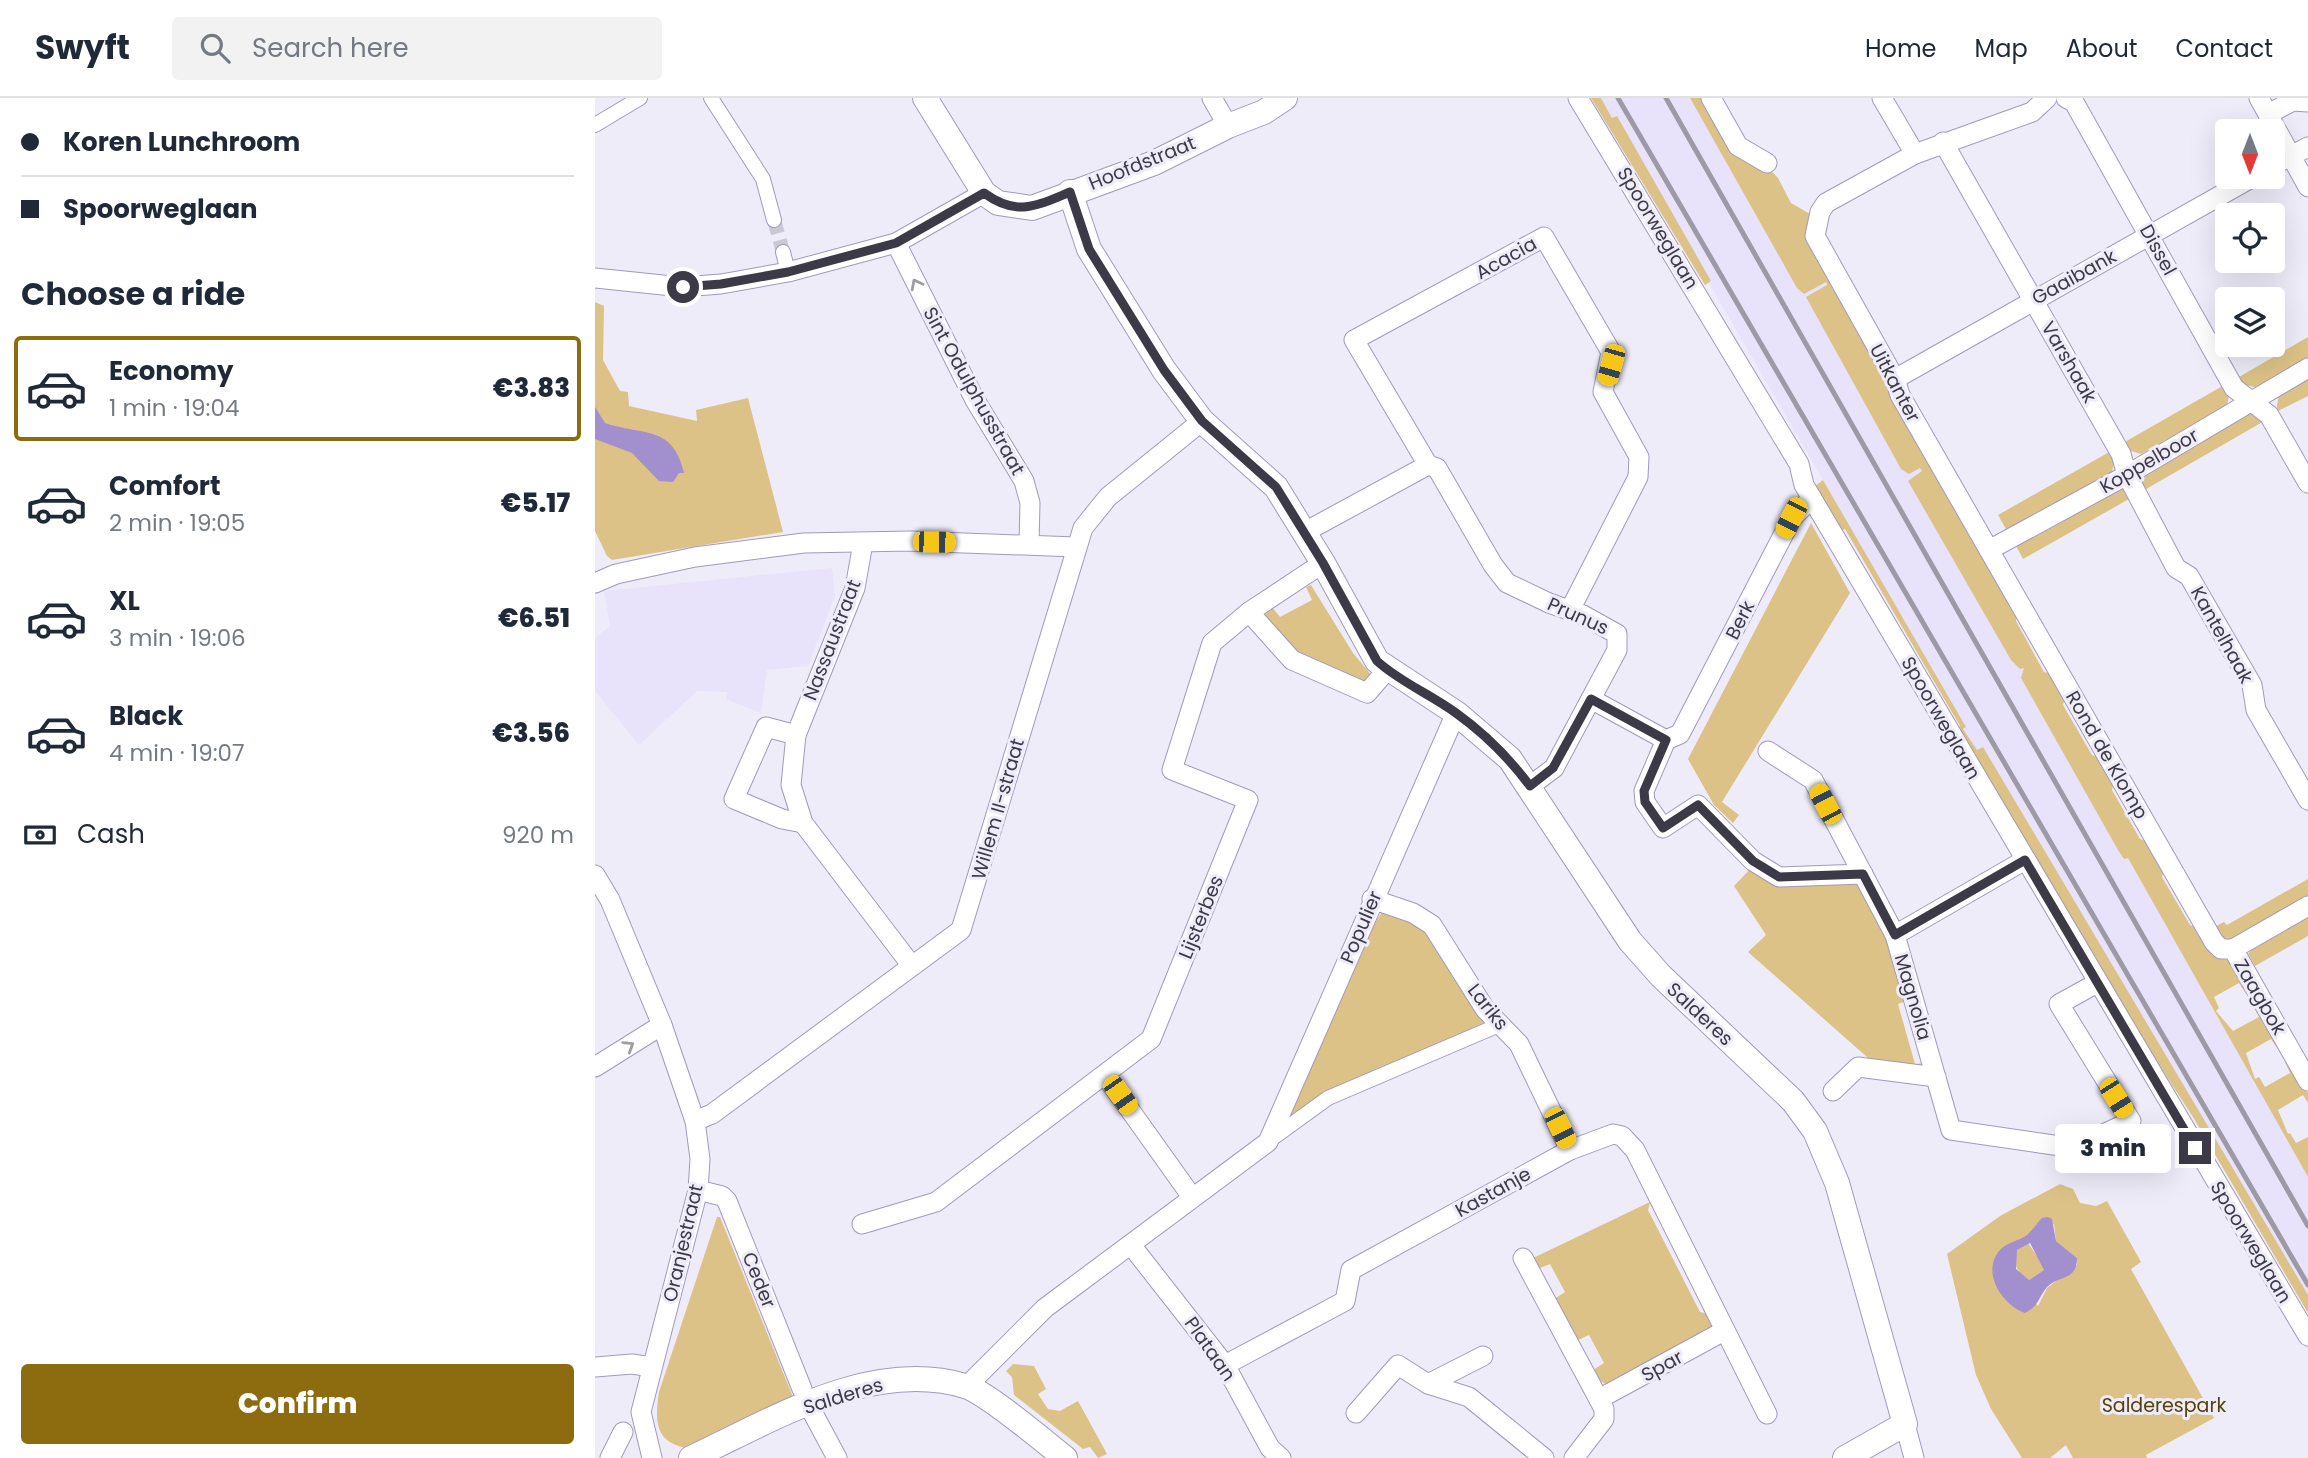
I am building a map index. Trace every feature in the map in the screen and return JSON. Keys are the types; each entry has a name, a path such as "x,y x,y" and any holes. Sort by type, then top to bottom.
{"street":[{"path":"595,125 640,98"},
{"path":"711,98 764,179 774,220"},
{"path":"595,278 683,287 721,284 788,272 896,243 984,193 926,98"},
{"path":"1212,98 1228,126"},
{"name":"Hoofdstraat","path":"984,193 998,203 1032,208 1154,163 1228,126 1264,112 1285,98"},
{"name":"Spoorweglaan","path":"1578,98 1799,464 1804,485 2308,1336"},
{"path":"1711,98 1738,146 1767,163"},
{"path":"1882,98 1915,154 2032,112 2047,98"},
{"name":"Dissel","path":"2066,98 2074,102 2234,388 2269,415 2308,483"},
{"path":"2264,106 2293,101 2308,102"},
{"name":"Varshaak","path":"1943,142 2121,454 2127,475"},
{"path":"2285,158 2308,147"},
{"name":"Uitkanter","path":"1915,154 1826,203 1819,212 1815,230 1818,244 1895,379 1900,395 1989,550"},
{"path":"2285,163 2308,187"},
{"name":"Gaaibank","path":"1895,379 2232,189"},
{"name":"Salderes","path":"1070,192 1089,249 1164,370 1202,421 1276,487 1323,563 1377,661 1455,713 1510,759 1630,941 1661,976 1793,1101 1815,1131 1837,1183 1914,1458"},
{"name":"Acacia","path":"1428,465 1354,340 1544,237 1611,352 1603,392 1639,457 1638,477 1570,610"},
{"name":"Sint Odulphusstraat","path":"896,243 975,400 1024,481 1030,503 1030,544"},
{"path":"783,251 788,272"},
{"name":"Koppelboor","path":"1989,550 2127,475 2308,368"},
{"name":"Willem II-straat","path":"695,1121 712,1114 961,930 1083,528 1108,497 1202,421"},
{"path":"1303,533 1428,465"},
{"name":"Prunus","path":"1428,465 1437,468 1493,565 1507,583 1617,634 1617,650 1553,768 1530,786"},
{"name":"Kantelhaak","path":"2127,475 2176,568 2189,576 2252,685 2256,710 2308,800"},
{"name":"Berk","path":"1812,498 1791,518 1680,734 1666,740 1644,791 1645,802 1663,828 1698,805 1753,861 1779,877 1863,874"},
{"name":"Nassaustraat","path":"863,542 855,588 796,735 791,785 803,823 912,966"},
{"path":"595,583 616,574 695,557 804,543 1030,544 1076,547"},
{"name":"Rond de Klomp","path":"1989,550 2214,942 2221,949 2232,949"},
{"name":"Lijsterbes","path":"862,1224 936,1202 1150,1040 1248,800 1172,770 1212,643 1249,612 1323,563"},
{"path":"1249,612 1291,660 1367,693 1387,670"},
{"path":"1591,699 1666,740"},
{"name":"Populier","path":"1268,1142 1455,713"},
{"path":"796,735 766,727 734,799 782,819 803,823"},
{"name":"Magnolia","path":"1768,751 1813,780 1895,935 1951,1130 2074,1148 2131,1121 2059,1004 2097,983"},
{"path":"1895,935 2025,860"},
{"name":"Oranjestraat","path":"595,875 610,900 662,1025 695,1121 700,1159 698,1190 641,1412 652,1458"},
{"name":"Lariks","path":"1373,899 1413,913 1432,925 1485,1009 1519,1044 1570,1150"},
{"path":"2232,949 2308,906"},
{"name":"Zaagbok","path":"2232,949 2308,1081"},
{"path":"967,1387 1045,1308 1328,1098 1499,1024"},
{"path":"595,1066 662,1025"},
{"path":"1833,1091 1858,1067 1936,1077"},
{"path":"1105,1074 1192,1197"},
{"name":"Kastanje","path":"1225,1365 1345,1301 1351,1270 1570,1150 1613,1134 1622,1136 1635,1150 1767,1414"},
{"name":"Ceder","path":"698,1190 722,1196 727,1201 805,1397 837,1458"},
{"name":"Plataan","path":"1131,1245 1225,1365 1270,1448 1281,1458"},
{"path":"1523,1258 1599,1399 1604,1419 1574,1458"},
{"name":"Spar","path":"1599,1399 1724,1331"},
{"path":"1428,1384 1483,1356"},
{"path":"595,1367 632,1364 652,1367"},
{"path":"1356,1413 1398,1365 1428,1384 1469,1397 1544,1458"},
{"name":"Salderes","path":"691,1458 805,1397 888,1381 933,1381 967,1387 1065,1458"},
{"path":"1845,1458 1905,1424"},
{"path":"610,1458 623,1432"}],"shaded area":[{"path":"1601,98 1690,98 1773,245 1810,253 2065,742 2308,1177 2308,1309 1961,731 1966,727 1709,283 1711,282 1616,116 1613,119"},
{"path":"595,407 605,423 654,434 664,439 679,457 684,473 679,473 673,482 659,481 632,453 595,439"},
{"path":"832,568 835,596 808,666 767,670 761,713 726,699 728,692 697,691 639,745 595,691 595,638 610,626 604,591"},
{"path":"2042,1218 2052,1219 2056,1241 2077,1258 2076,1265 2071,1274 2047,1287 2036,1305 2025,1313 2002,1296 1992,1269 1999,1251 2027,1235","holes":["2030,1243 2044,1270 2029,1280 2016,1269 2017,1250"]}],"green space":[{"path":"1591,98 1601,98 1612,118 1617,116 1711,281 1705,285"},
{"path":"1690,98 1703,98 1778,178 1791,203 1810,214 2017,613 2016,621 2044,672 2052,674 2065,697 2063,705 2092,755 2099,757 2114,782 2112,790 2140,839 2148,842 2164,869 2162,877 2190,925 2197,928 2214,956 2231,961 2250,991 2246,994 2239,983 2214,997 2219,1008 2216,1011 2233,1031 2259,1017 2253,1006 2257,1004 2282,1047 2278,1049 2271,1039 2246,1053 2255,1079 2259,1077 2265,1087 2290,1073 2285,1062 2289,1060 2308,1093 2308,1103 2303,1095 2278,1110 2288,1134 2290,1133 2296,1143 2308,1137 2308,1177 2128,858 2124,859 2118,850 2021,678 2024,668 2020,669 2011,660 1908,481 1922,471 1920,468 1909,474 1901,469 1806,297 1827,285 1826,282 1804,294 1797,288"},
{"path":"595,302 604,306 603,360 620,391 628,392 629,406 697,421 696,410 748,398 783,532 612,560 607,556 595,531"},
{"path":"2308,337 2308,359 2257,388 2243,384 2239,377 2274,357 2285,357 2285,350"},
{"path":"2308,377 2308,396 2276,412 2279,393"},
{"path":"2226,384 2230,391 2227,406 2141,454 2128,450 2123,443"},
{"path":"2246,412 2266,420 2141,492 2137,474"},
{"path":"2111,451 2115,457 2112,472 2007,531 1998,515"},
{"path":"1823,480 1966,727 1963,729 1977,750 1983,747 2308,1295 2308,1313 2193,1117 2089,957 1956,729 1960,726 1845,529 1841,531 1815,486"},
{"path":"2117,485 2125,490 2129,499 2023,559 2015,544"},
{"path":"1811,523 1850,593 1722,802 1739,815 1733,823 1714,805 1688,759"},
{"path":"1311,585 1353,653 1372,676 1365,684 1293,653 1259,616 1272,607 1280,617 1312,600 1306,587"},
{"path":"1753,866 1792,883 1862,884 1892,933 1909,1000 1898,1004 1915,1064 1927,1063 1928,1067 1867,1063 1867,1057 1748,952 1766,935 1734,886"},
{"path":"2308,879 2308,898 2232,940 2222,938 2214,927 2224,922 2227,925"},
{"path":"1384,909 1426,932 1489,1026 1284,1128 1360,946"},
{"path":"2308,915 2308,936 2255,966 2248,954 2254,946"},
{"name":"Salderespark","path":"2060,1184 2073,1189 2080,1203 2096,1206 2107,1201 2141,1262 2131,1269 2214,1418 2146,1455 2147,1458 2073,1458 2066,1445 2050,1458 2022,1458 1991,1409 1976,1375 1947,1254 2000,1216","holes":["2054,1224 2056,1241 2077,1258 2077,1265 2047,1288 2038,1306 1999,1251"]},
{"path":"1650,1202 1648,1210 1700,1312 1709,1314 1712,1332 1607,1385 1599,1380 1593,1370 1604,1363 1589,1335 1576,1341 1553,1300 1565,1292 1550,1264 1535,1270 1531,1259"},
{"path":"717,1217 720,1217 793,1397 694,1449 672,1443 660,1431 657,1414 659,1392"},
{"path":"2028,1243 2044,1270 2029,1280 2018,1271 2015,1260 2017,1250"},
{"path":"1013,1364 1034,1366 1046,1389 1038,1394 1048,1409 1060,1411 1078,1401 1107,1454 1098,1458 1090,1447 1083,1449 1014,1395 1012,1377 1006,1371"}],"tunnel":[{"path":"774,220 783,252"}],"railway":[{"path":"1618,98 2308,1285"},
{"path":"1666,98 2308,1226"}],"route":[{"path":"683,287 721,284 788,272 896,243 984,193 998,203 1032,208 1070,192 1089,249 1164,370 1202,421 1276,487 1323,563 1377,661 1387,670 1455,713 1510,759 1530,786 1553,768 1591,699 1666,740 1644,791 1645,802 1663,828 1698,805 1753,861 1779,877 1863,874 1895,935 2025,860 2195,1148"}]}
